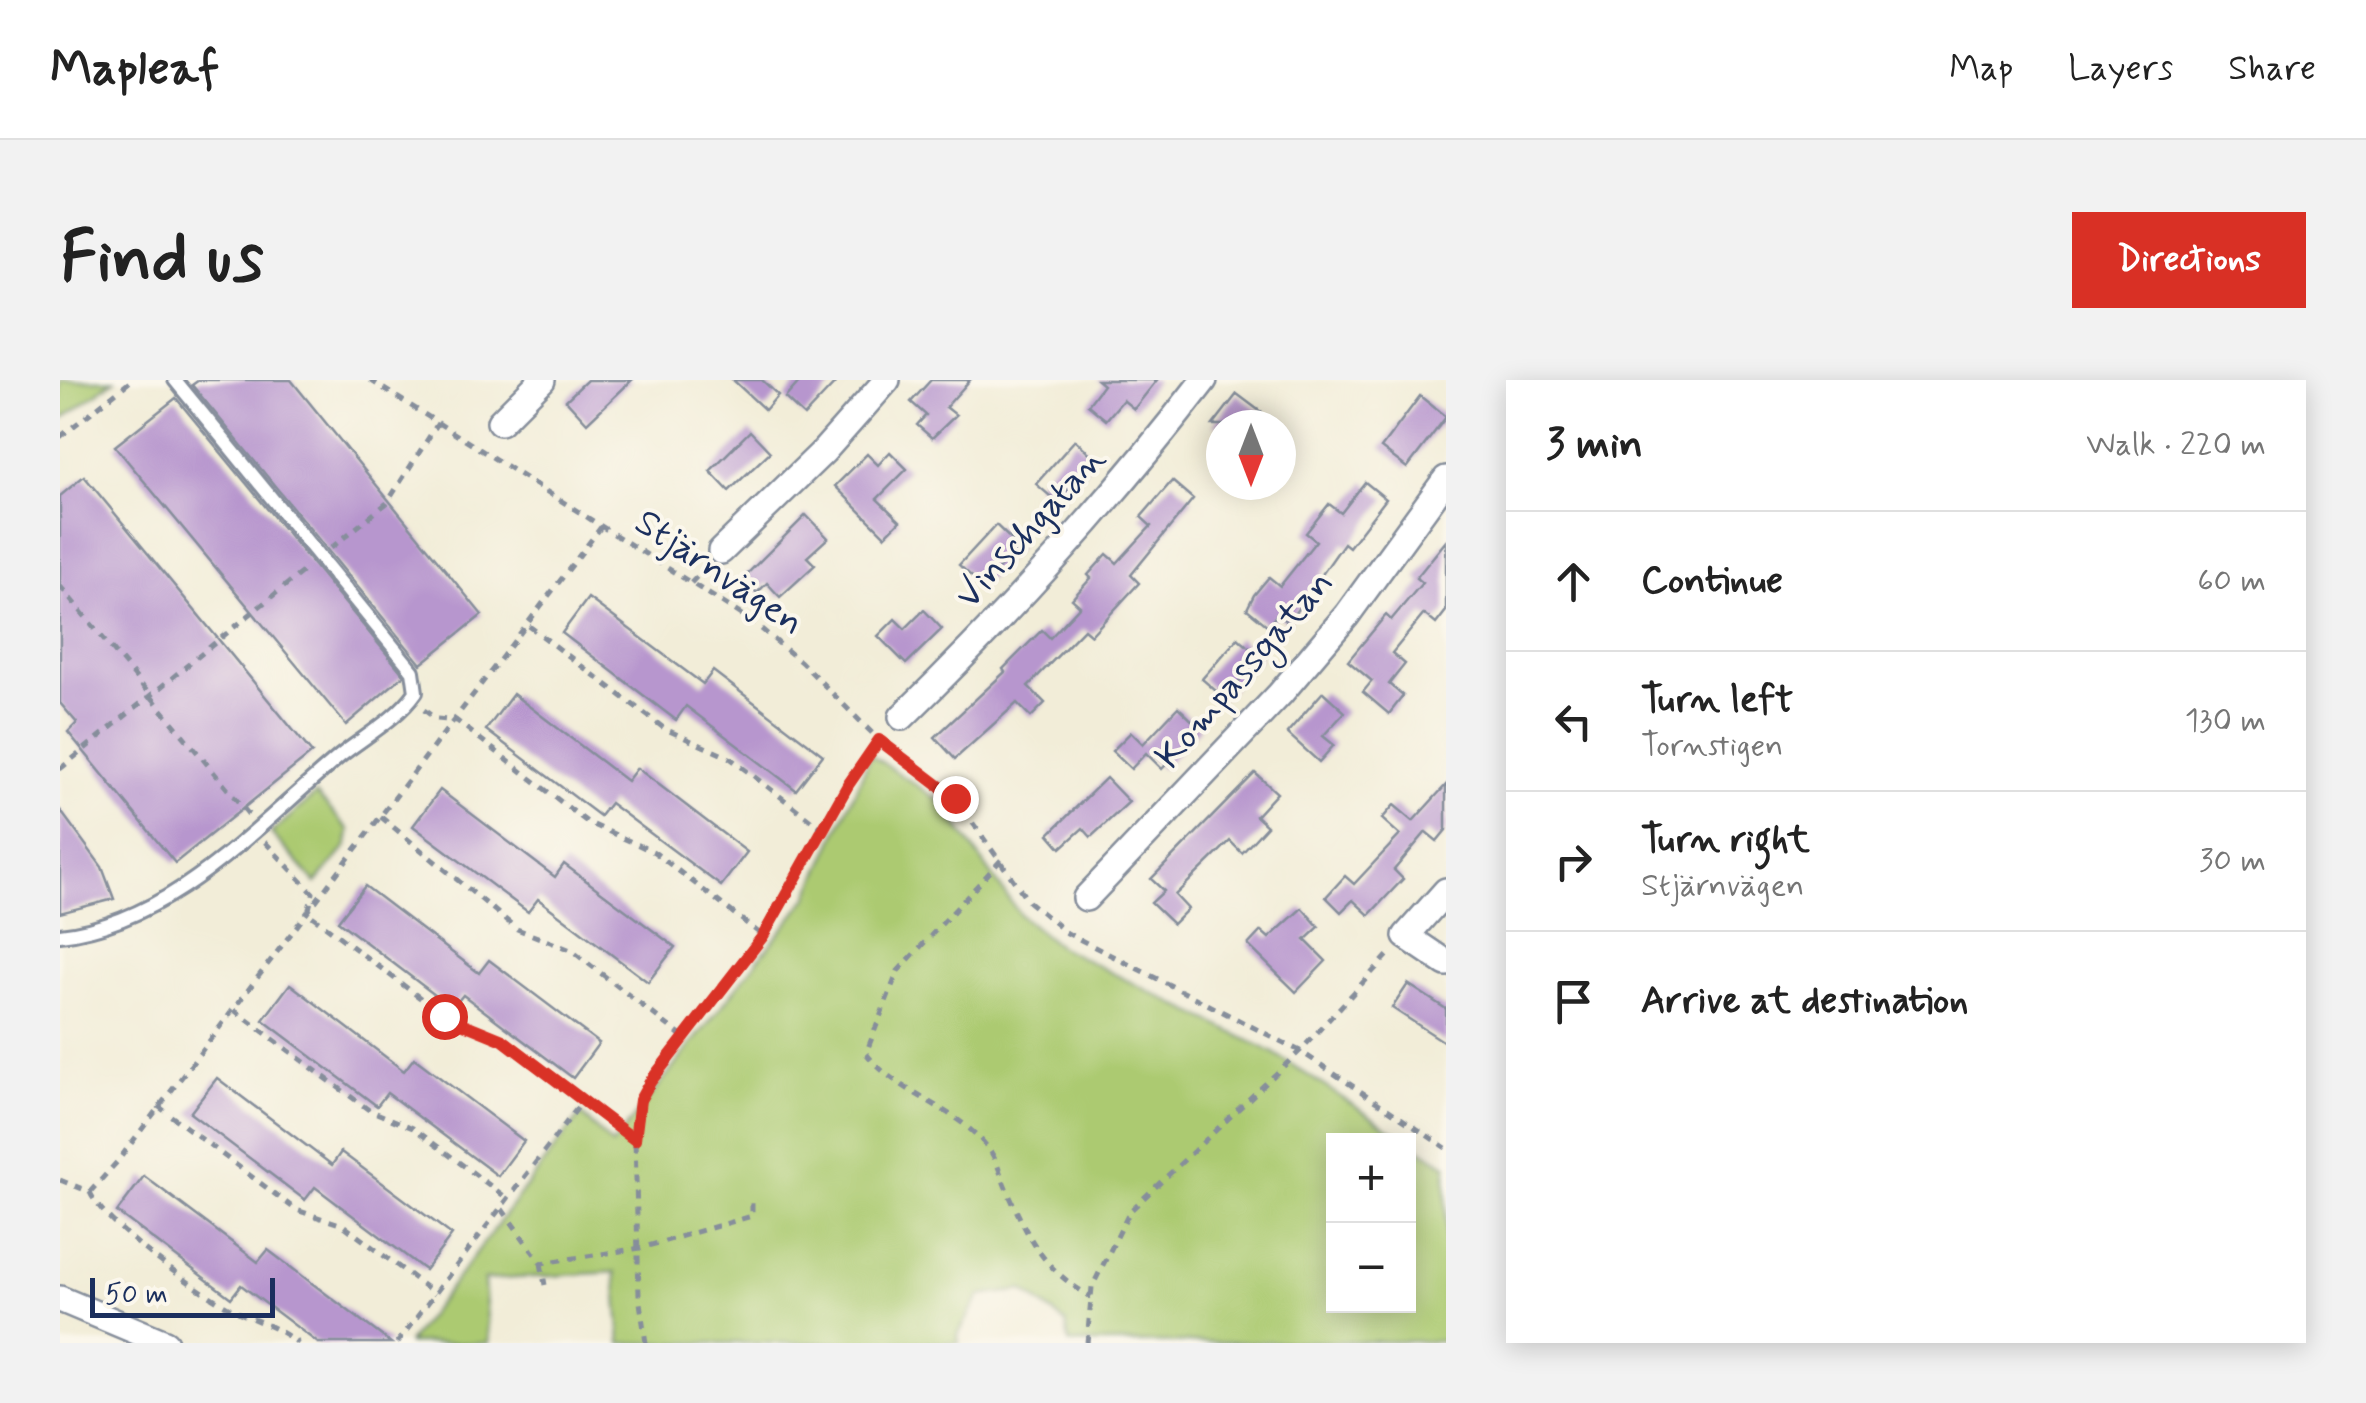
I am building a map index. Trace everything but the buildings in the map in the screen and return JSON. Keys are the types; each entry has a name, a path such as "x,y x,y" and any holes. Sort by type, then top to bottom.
{"street":[{"path":"500,422 542,380"},
{"path":"722,552 824,451 887,380"},
{"name":"Vinschgatan","path":"902,717 1026,594 1122,487 1204,380"},
{"name":"Kompassgatan","path":"1086,898 1280,694 1347,615 1446,480"},
{"path":"1446,891 1406,936 1446,963"},
{"path":"60,1299 165,1343"}],"lane":[{"path":"60,935 92,931 139,914 256,829 412,698 417,682 413,671 175,380"}],"path":[{"path":"60,436 132,380"},
{"name":"Stjärnvägen","path":"370,380 753,622 801,662 879,740 955,798 1028,902 1067,933 1300,1051 1446,1148"},
{"path":"60,769 386,503 438,423"},
{"path":"90,1192 530,626 601,526"},
{"path":"60,586 256,829 313,893 308,914"},
{"path":"530,626 666,729 730,758 824,830"},
{"path":"412,698 436,720 456,721 587,822 654,852 763,936"},
{"path":"646,1343 639,1296 641,1248 635,1140 640,1100 763,936 879,740"},
{"path":"381,817 517,929 571,950 684,1038"},
{"path":"1001,860 898,971 866,1053 878,1069 958,1120 989,1148 1033,1248 1064,1280 1092,1297"},
{"path":"308,914 444,1016 503,1040 635,1140"},
{"path":"1087,1343 1092,1297 1130,1211 1300,1051 1406,936"},
{"path":"234,1010 369,1110 414,1128 508,1199"},
{"path":"397,1343 582,1102"},
{"path":"158,1106 296,1210 343,1225 435,1294"},
{"path":"60,1180 90,1192 102,1216 224,1305 273,1326 298,1343"},
{"path":"541,1263 641,1248 752,1216 752,1202"},
{"path":"501,1208 541,1263 546,1284"}],"green space":[{"path":"60,380 114,380 60,421"},
{"path":"871,755 940,801 1020,915 1058,946 1274,1053 1397,1133 1326,1133 1326,1313 1416,1313 1416,1145 1446,1165 1446,1341 1069,1343 1066,1323 1023,1290 980,1296 958,1335 959,1343 621,1343 615,1272 484,1280 489,1343 408,1343 581,1114 612,1145 808,897"},
{"path":"316,794 349,830 347,846 316,883 271,833"}],"route":[{"path":"444,1016 503,1040 635,1140 640,1100 650,1082 763,936 788,898 848,785 879,740 955,798"}]}
